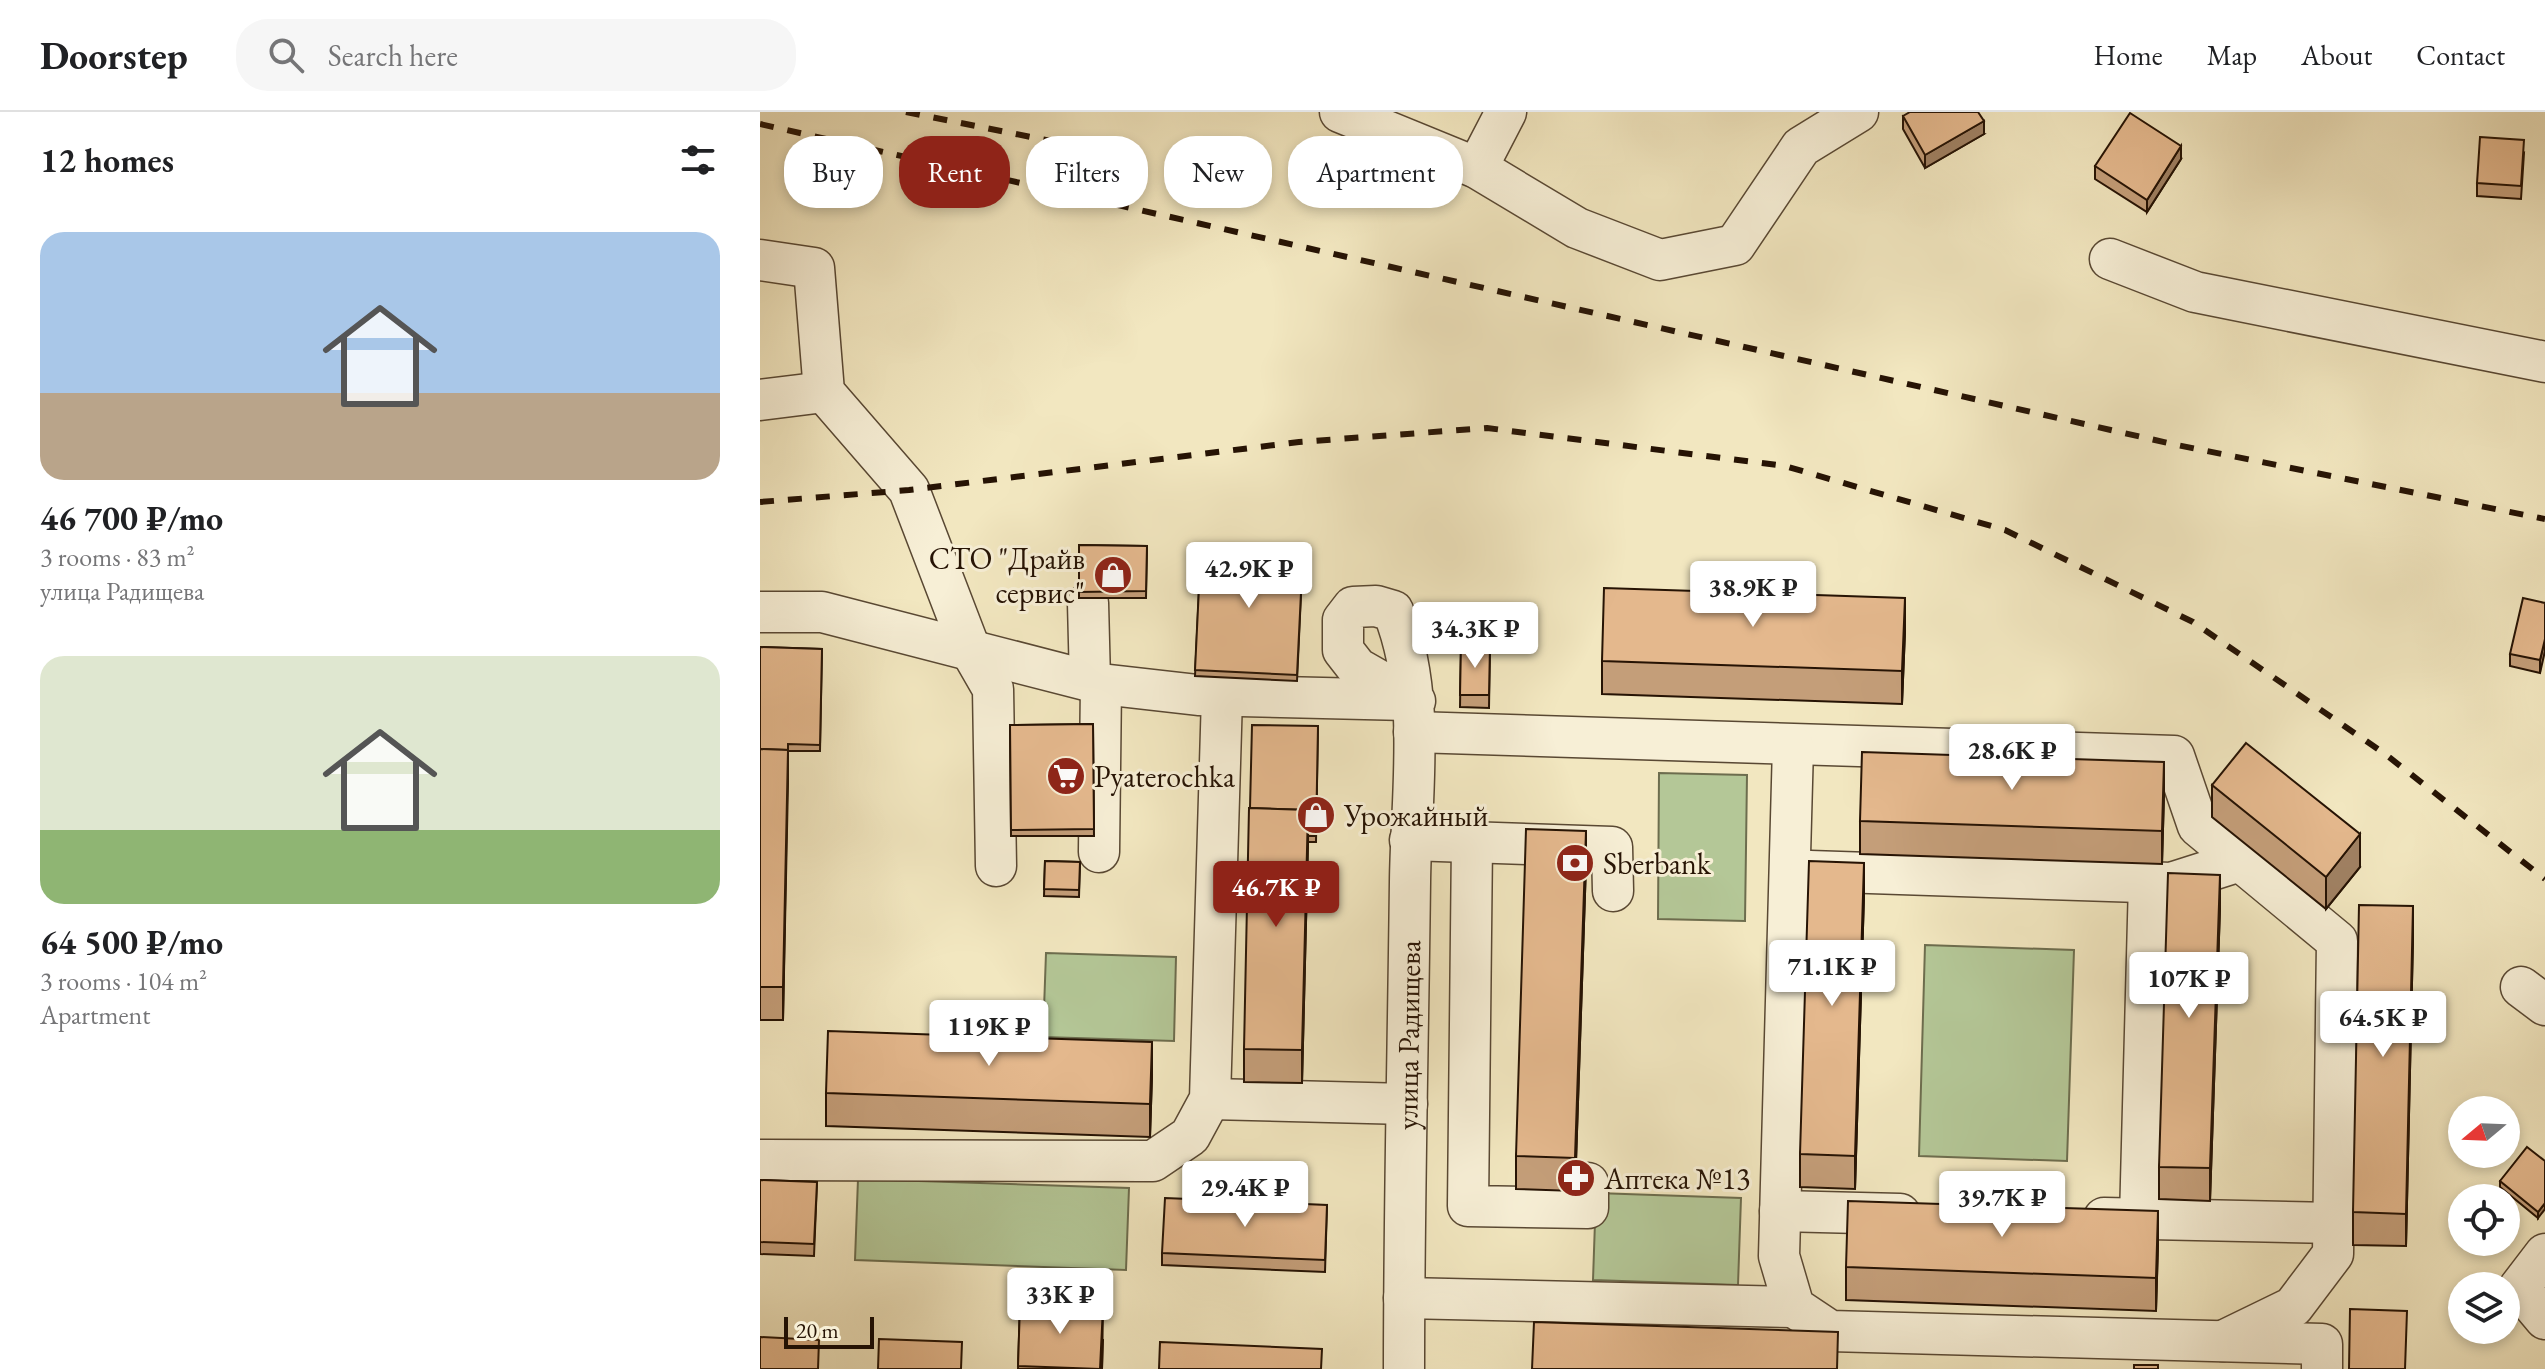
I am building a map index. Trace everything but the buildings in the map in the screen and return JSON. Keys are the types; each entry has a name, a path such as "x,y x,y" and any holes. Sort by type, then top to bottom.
{"street":[{"path":"1340,112 1477,168 1577,228 1660,260 1735,245 1801,147 1858,112"},
{"path":"1477,168 1506,112"},
{"path":"2110,259 2195,292 2545,362"},
{"path":"760,260 814,268 824,392 909,490 970,649 993,689 996,866"},
{"path":"760,400 824,392"},
{"path":"1088,603 1095,683 1099,852"},
{"path":"760,612 822,612 1095,683 1414,716 1793,746 2174,756 2198,826 2337,941 2333,1254 2293,1307 2223,1341"},
{"path":"760,1160 1153,1161 1190,1136 1210,1099 1222,696"},
{"name":"улица Радищева","path":"1404,1369 1414,716"},
{"path":"1793,746 1779,1256 1794,1307"},
{"path":"1410,840 1612,847 1613,891"},
{"path":"1472,842 1468,1206 1588,1208 1588,1183"},
{"path":"1790,870 2171,883 2240,861"},
{"path":"2140,1219 2149,882"},
{"path":"1210,1099 1407,1104"},
{"path":"1780,1211 1936,1215"},
{"path":"2061,1217 2333,1223"},
{"path":"2545,1254 2519,1288 2545,1319"},
{"path":"1404,1298 1794,1307 1830,1331 2044,1352 2223,1341 2322,1344 2322,1369"}],"green space":[{"path":"1659,773 1747,775 1745,921 1658,919"},
{"path":"1925,945 2074,950 2067,1161 1919,1156"},
{"path":"1046,953 1176,957 1174,1041 1043,1037"},
{"path":"858,1179 1129,1188 1126,1270 855,1260"},
{"path":"1596,1193 1741,1198 1738,1285 1593,1280"}],"railway":[{"path":"906,112 1026,136"},
{"path":"760,124 2177,445 2545,519"},
{"path":"760,502 909,490 1299,442 1487,428 1785,466 2005,530 2193,622 2385,754 2545,879"}],"place":[{"name":"СТО \"Драйв сервис\"","path":"1113,575"},
{"name":"Pyaterochka","path":"1066,776"},
{"name":"Урожайный","path":"1316,815"},
{"name":"Sberbank","path":"1575,863"},
{"name":"Аптека №13","path":"1576,1178"}]}
